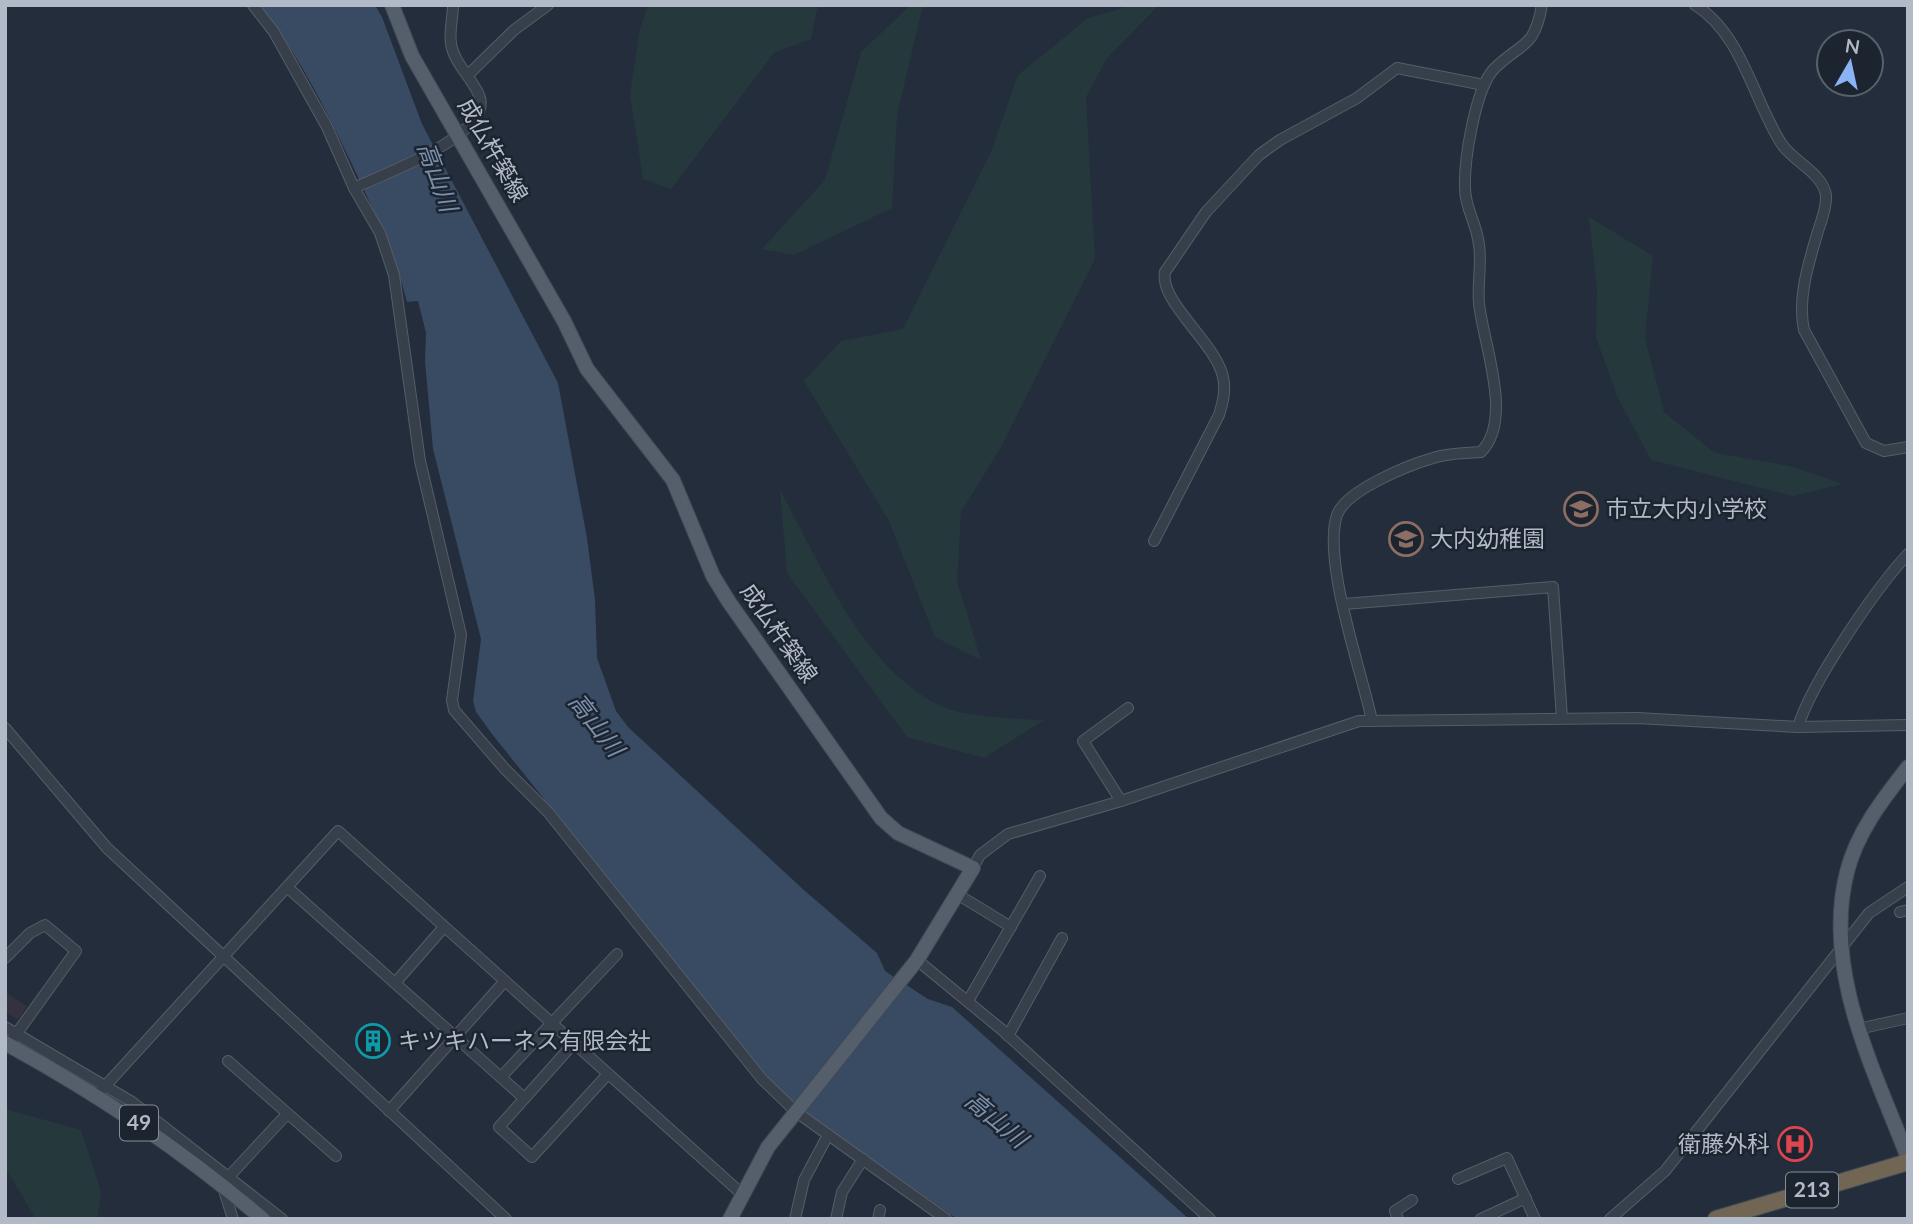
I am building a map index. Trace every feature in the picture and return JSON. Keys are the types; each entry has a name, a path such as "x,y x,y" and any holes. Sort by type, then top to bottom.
{"highway":[{"name":"213","path":"1716,1219 1908,1160"}],"main road":[{"name":"成仏杵築線","path":"392,5 412,56 564,321 586,369 673,480 713,576 729,602 881,818 898,833 972,868"},
{"path":"1908,767 1879,805 1856,848 1842,898 1840,947 1858,1029 1908,1160"},
{"path":"730,1219 768,1147 917,960 972,868"},
{"name":"49","path":"9,1037 102,1090 225,1180 263,1219"}],"street":[{"path":"253,5 274,32 307,89 354,188 380,233 394,275 420,461 461,635 452,700 454,710 505,769 548,812 762,1079 795,1111 946,1219"},
{"path":"354,188 459,137 475,121 481,103 450,43 453,5"},
{"path":"468,75 514,30 548,5"},
{"path":"1372,721 1336,564 1335,537 1341,509 1355,495 1401,471 1434,458 1481,452 1495,426 1497,407 1479,300 1481,256 1478,237 1466,206 1464,185 1475,113 1484,85 1493,70 1532,38 1542,5"},
{"path":"1695,5 1715,20 1729,39 1785,149 1824,188 1826,202 1803,296 1804,330 1866,443 1884,451 1908,447"},
{"path":"1154,541 1219,415 1224,396 1224,378 1214,353 1181,309 1164,279 1165,272 1206,212 1259,155 1280,140 1357,98 1397,68 1484,85"},
{"path":"1798,727 1826,673 1874,596 1908,554"},
{"path":"1344,604 1553,587 1562,718"},
{"path":"1121,801 1083,741 1128,708"},
{"path":"972,868 980,855 1008,834 1121,801 1343,726 1372,721 1562,718 1702,720 1798,727 1908,725"},
{"path":"5,728 107,848 506,1219"},
{"path":"102,1090 338,831 741,1195"},
{"path":"968,1001 1040,876"},
{"path":"287,887 524,1098"},
{"path":"1610,1219 1665,1171 1869,913 1908,887"},
{"path":"957,894 1011,927"},
{"path":"5,958 30,933 45,925 76,951 41,1004 9,1037"},
{"path":"396,983 444,927"},
{"path":"1007,1036 1062,938"},
{"path":"501,1077 617,954"},
{"path":"917,960 968,1001 1210,1219"},
{"path":"389,1111 504,982"},
{"path":"1858,1029 1908,1018"},
{"path":"573,1044 499,1127 532,1157 607,1075"},
{"path":"228,1060 336,1156"},
{"path":"225,1180 287,1114"},
{"path":"795,1219 804,1180 828,1135"},
{"path":"1458,1180 1507,1158 1535,1219"},
{"path":"836,1219 842,1192 863,1159"},
{"path":"225,1180 233,1219"},
{"path":"225,1180 282,1219"},
{"path":"1481,1219 1526,1198"},
{"path":"1398,1219 1395,1212 1412,1200"}],"shaded area":[{"path":"5,992 27,1006 18,1020 5,1011"}],"green space":[{"path":"648,5 818,5 811,39 774,53 671,189 643,179 630,94 640,29"},
{"path":"911,5 923,5 897,115 892,208 794,255 762,249 825,180 861,52"},
{"path":"1134,5 1159,5 1107,58 1086,97 1095,259 1001,447 961,512 957,581 981,660 935,637 888,519 804,381 841,341 903,329 991,152 1018,75 1088,18"},
{"path":"1589,217 1653,256 1645,338 1664,412 1715,453 1790,466 1843,484 1793,496 1651,460 1617,396 1596,337 1597,289"},
{"path":"780,490 828,582 866,641 914,690 943,707 965,713 1044,720 984,758 907,737 787,573"},
{"path":"5,1109 81,1130 101,1192 97,1219 36,1219 5,1167"}],"water":[{"name":"高山川","path":"259,5 375,5 382,17 422,124 558,383 587,538 595,600 597,658 616,711 628,727 805,891 877,953 885,971 928,999 952,1007 1189,1219 957,1219 805,1112 767,1078 492,734 476,712 473,701 481,639 433,449 425,361 426,333 418,301 407,302 382,229 330,118 297,59"}],"place":[{"name":"市立大内小学校","path":"1581,509"},
{"name":"大内幼稚園","path":"1406,539"},
{"name":"キツキハーネス有限会社","path":"373,1041"},
{"name":"衛藤外科","path":"1795,1144"}]}
